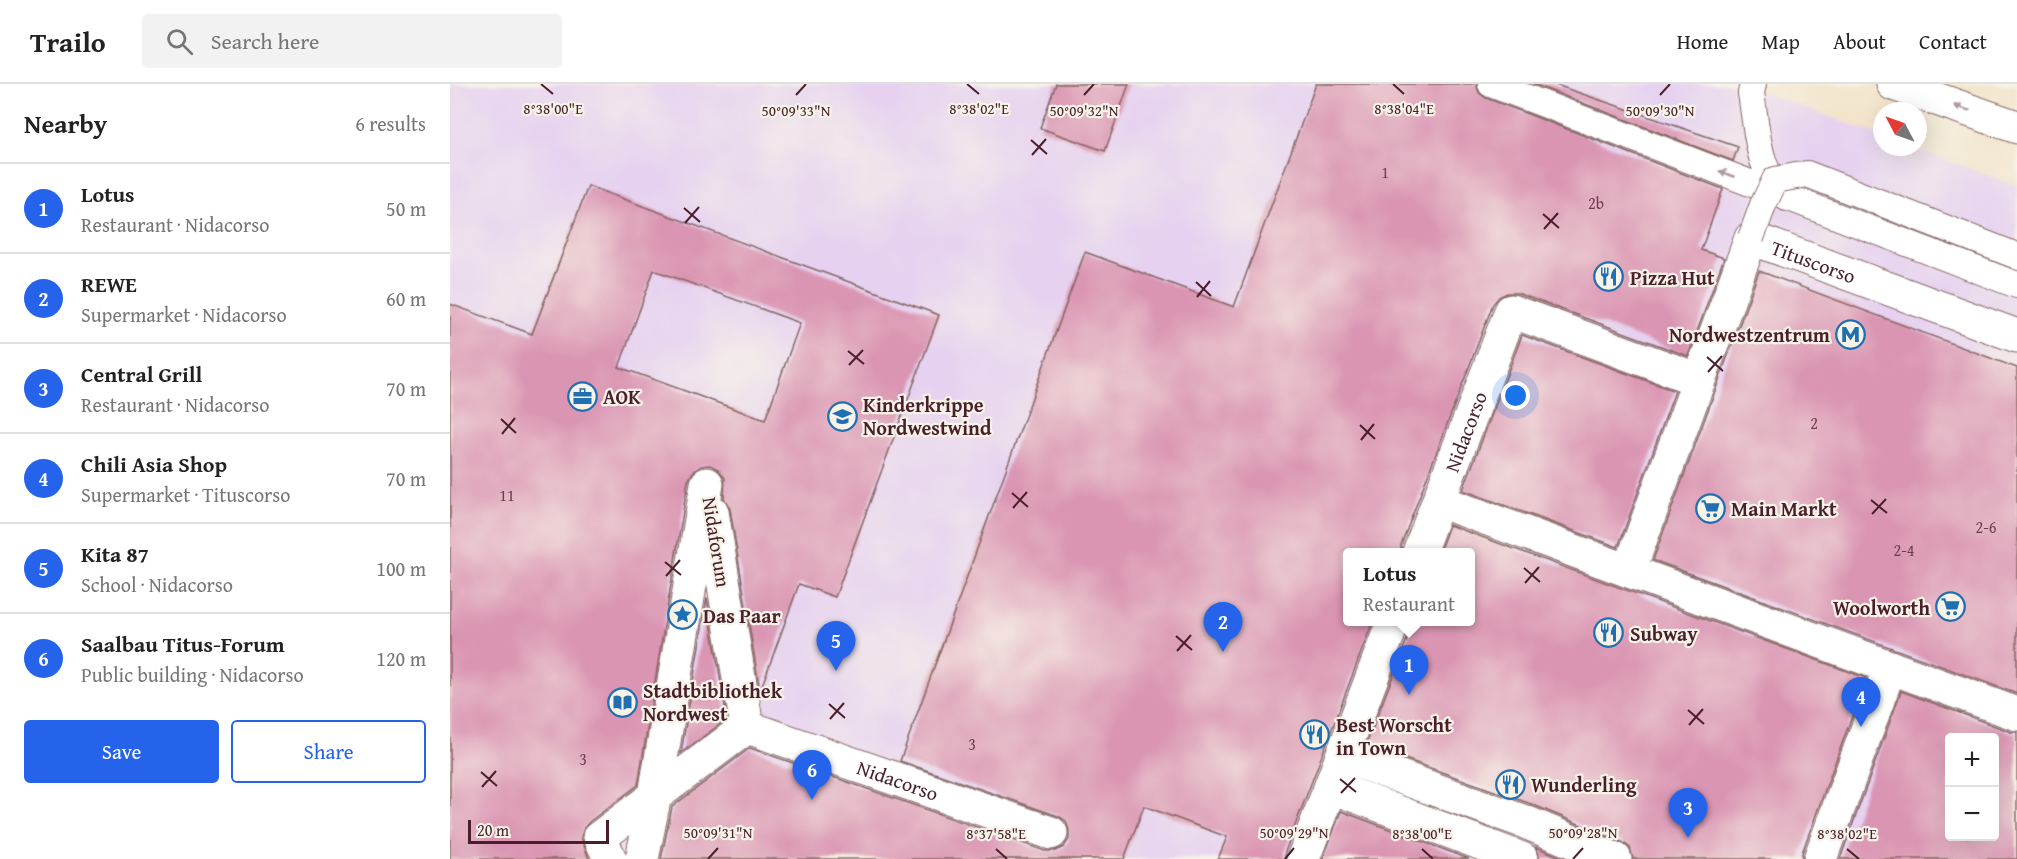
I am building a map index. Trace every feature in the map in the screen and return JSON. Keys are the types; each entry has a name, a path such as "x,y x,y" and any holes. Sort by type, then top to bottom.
{"street":[{"path":"1893,84 2017,127"},
{"name":"Tituscorso","path":"1629,571 1751,238 2017,336"},
{"name":"Nidacorso","path":"1423,548 1511,310 1699,380"},
{"name":"Nidaforum","path":"642,859 655,795 707,484 747,727"},
{"path":"1443,496 1629,571 2016,711"},
{"path":"1443,496 2016,711"},
{"path":"1303,859 1391,626"},
{"path":"1311,859 1396,626"},
{"path":"1820,859 1890,667"},
{"path":"610,859 600,837 747,727"},
{"name":"Nidacorso","path":"747,727 1051,833"},
{"path":"1342,756 1525,822 1616,859"},
{"path":"1337,789 1461,848 1522,859"},
{"path":"1511,859 1525,822"}],"lane":[{"path":"1491,84 2011,285"},
{"path":"1753,84 1751,93 1761,151 1768,175 1784,196 1808,215 2011,285"},
{"path":"1751,238 1762,205 1775,180 1807,174 2017,256"}],"shaded area":[{"name":"Nordwestzentrum","path":"450,84 1739,84 1873,133 1873,156 1927,156 1927,153 2017,186 2017,859 450,859"}],"building":[{"path":"1056,84 1129,84 1105,151 1040,128"},
{"path":"1316,84 1476,84 1479,93 1486,98 1723,189 1701,250 1724,258 1688,356 1517,293 1507,293 1493,304 1401,548 1343,548 1343,626 1371,626 1285,852 1285,859 1218,859 1227,837 1144,806 1124,859 661,859 672,807 750,748 1045,851 1055,851 1064,847 1069,839 1069,830 1066,821 1058,816 900,761 1085,252 1234,307"},
{"path":"1533,84 1553,84 1738,147 1733,161"},
{"path":"588,186 939,315 835,597 799,584 760,691 730,509 724,498 725,478 718,469 710,465 701,466 693,472 688,481 638,785 584,828 581,837 589,859 450,859 450,304 532,334","holes":["654,270 800,323 765,420 619,367"]},
{"path":"1759,271 2017,368 2017,694 1653,560"},
{"path":"1522,335 1675,391 1618,547 1463,490"},
{"path":"1449,525 1866,678 1802,853 1802,859 1633,859 1630,848 1622,842 1531,804 1366,745 1411,626 1475,626 1475,548 1440,548"},
{"path":"707,598 727,719 681,753"},
{"path":"1901,691 2011,732 2017,732 2017,859 1840,859"},
{"path":"1341,811 1469,859 1323,859"},
{"path":"1536,847 1566,859 1540,859"}],"place":[{"name":"Pizza Hut","path":"1609,277"},
{"name":"Nordwestzentrum","path":"1851,334"},
{"name":"AOK","path":"582,396"},
{"name":"Kinderkrippe Nordwestwind","path":"842,416"},
{"name":"Main Markt","path":"1710,508"},
{"name":"Woolworth","path":"1951,607"},
{"name":"Das Paar","path":"682,615"},
{"name":"Subway","path":"1609,633"},
{"name":"REWE","path":"1223,652"},
{"name":"Kita 87","path":"836,671"},
{"name":"Lotus","path":"1409,695"},
{"name":"Stadtbibliothek Nordwest","path":"622,702"},
{"name":"Chili Asia Shop","path":"1861,727"},
{"name":"Best Worscht in Town","path":"1315,735"},
{"name":"Wunderling","path":"1510,784"},
{"name":"Saalbau Titus-Forum","path":"812,800"},
{"name":"Central Grill","path":"1688,838"}]}
